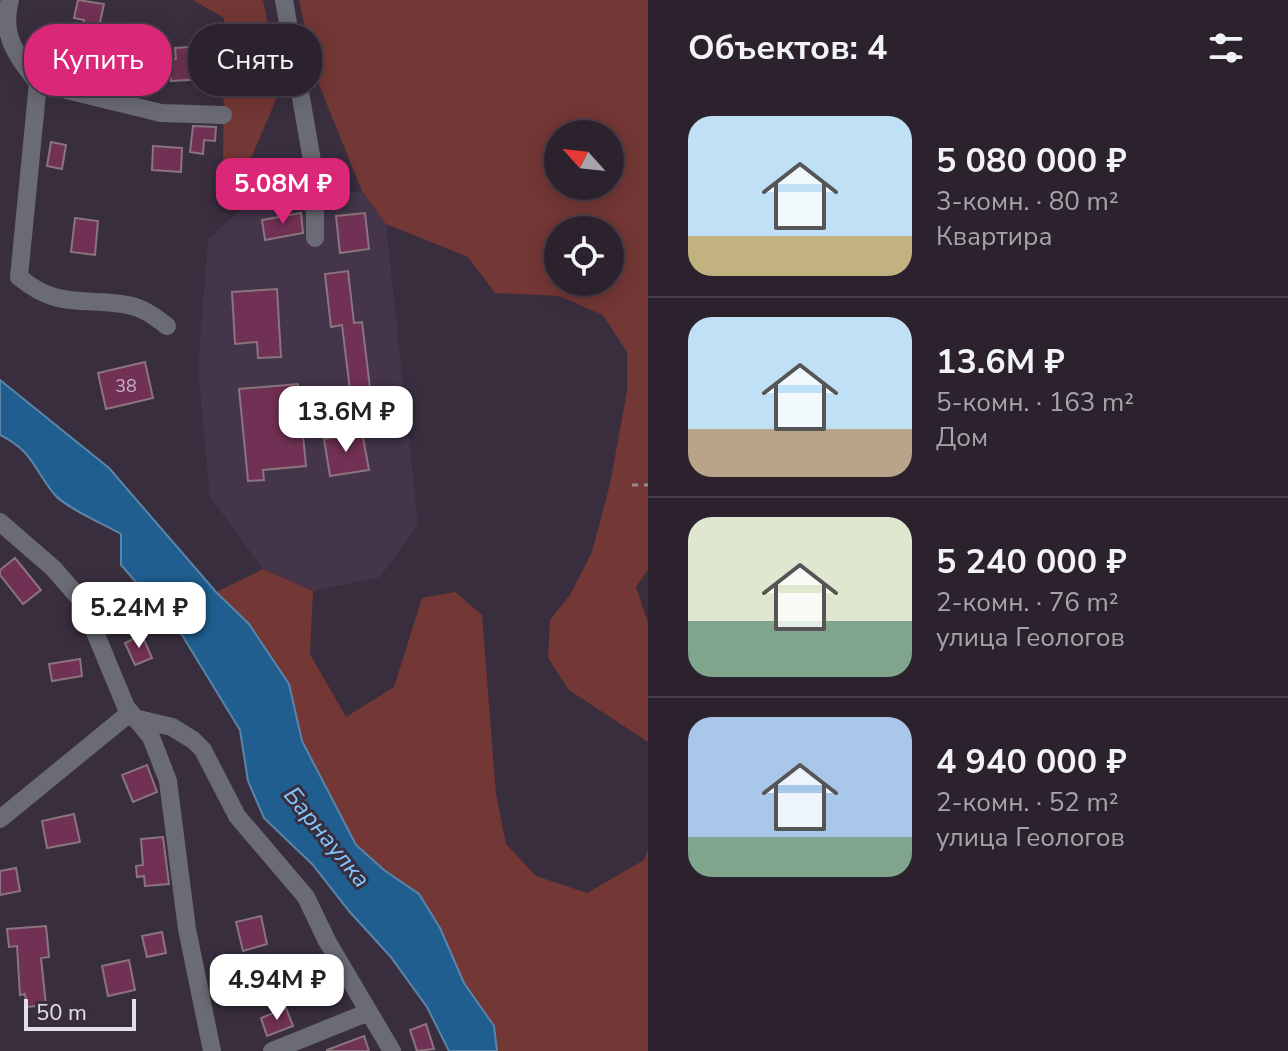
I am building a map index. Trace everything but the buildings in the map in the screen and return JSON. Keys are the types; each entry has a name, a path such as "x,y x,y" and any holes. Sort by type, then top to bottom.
{"street":[{"path":"284,0 315,178 315,238"},
{"path":"6,2 4,29 7,39 24,63"},
{"path":"37,96 19,277 34,290 65,301 129,305 150,313 167,326"},
{"path":"91,96 161,113 223,115"},
{"path":"0,522 53,568 82,601 126,707 151,737 168,781 187,929 212,1051"},
{"path":"0,819 116,721 126,716 136,716 172,727 203,750 237,816 306,897 327,941 392,1051"},
{"path":"272,1051 369,1012"}],"path":[{"path":"632,485 648,485"}],"shaded area":[{"path":"193,0 263,0 268,24 224,24 224,18"},
{"path":"299,0 648,0 648,570 636,587 648,623 648,742 569,690 548,658 550,620 570,595 592,552 610,484 627,391 627,352 603,315 559,296 624,296 624,216 544,216 544,295 495,293 468,257 386,224 362,191 322,92 322,24 304,24"},
{"path":"224,96 278,96 252,156 223,189"},
{"path":"362,191 386,224 418,525 380,577 313,591 263,569 210,497 198,369 208,240 248,202"},
{"path":"263,569 313,591 310,654 346,717 394,687 422,598 455,592 482,615 496,794 506,844 536,876 587,893 644,860 648,850 648,1051 497,1051 494,1026 464,983 440,928 419,894 384,870 356,845 302,741 289,684 216,592"}],"water":[{"name":"Барнаулка","path":"0,380 109,468 216,592 249,624 289,684 302,741 356,845 384,870 419,894 440,928 464,983 494,1026 497,1051 449,1051 427,1007 390,956 313,865 264,818 248,781 240,730 182,635 121,565 121,534 60,500 27,455 0,435"}]}
